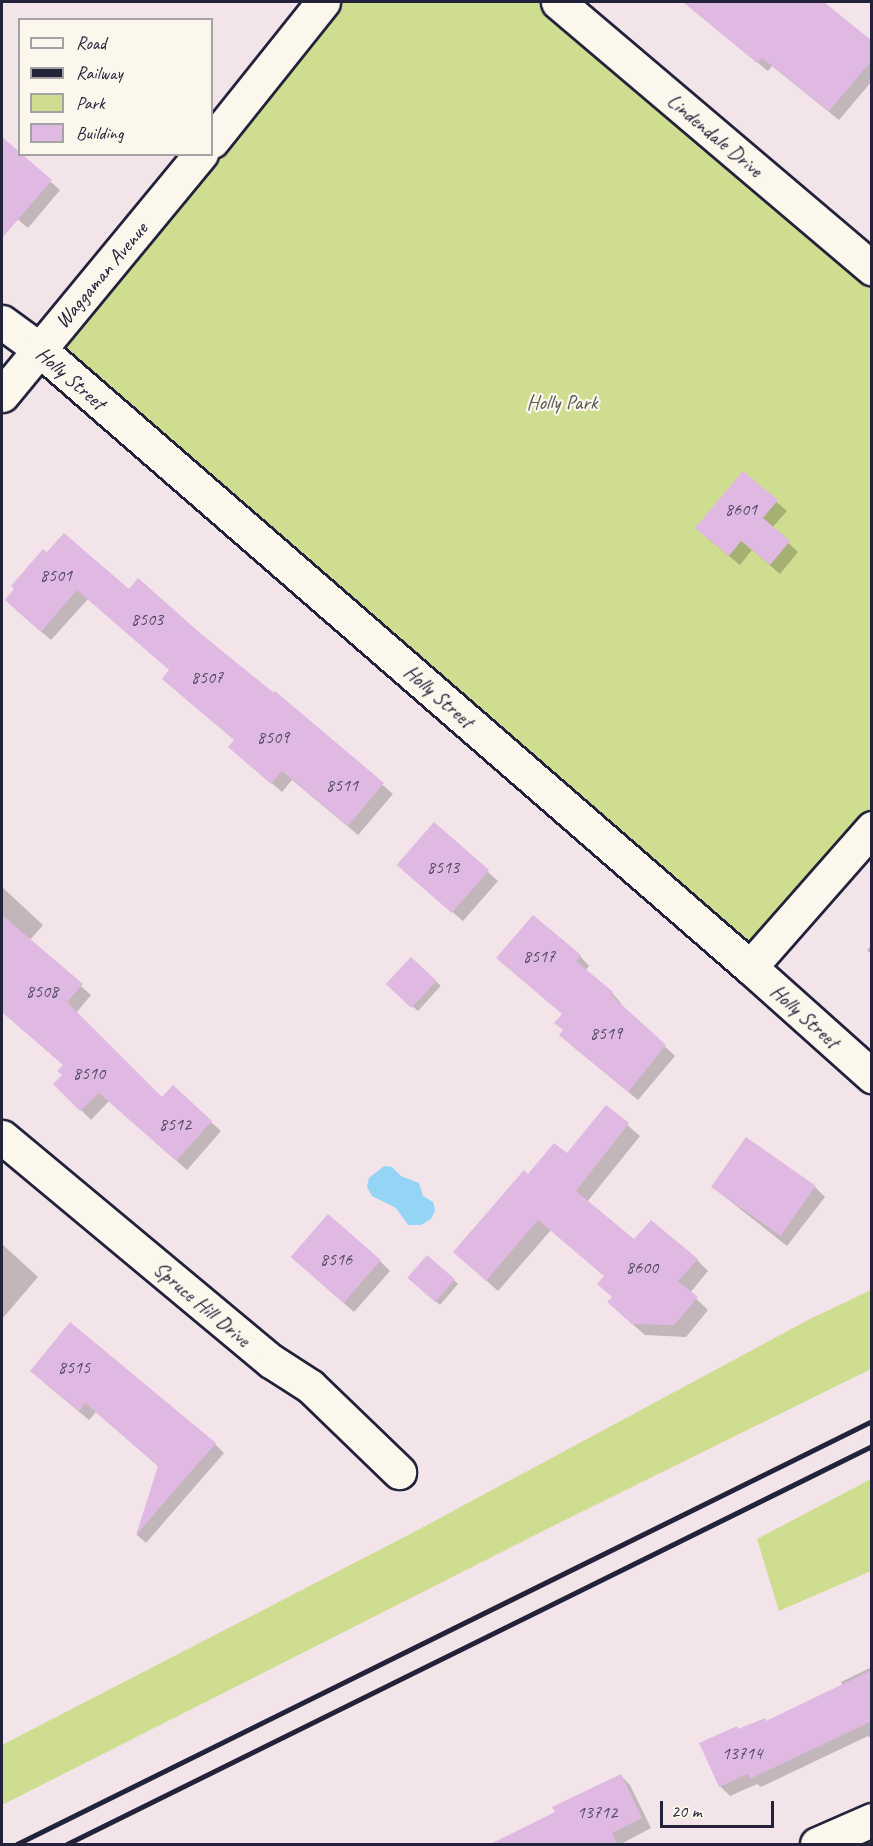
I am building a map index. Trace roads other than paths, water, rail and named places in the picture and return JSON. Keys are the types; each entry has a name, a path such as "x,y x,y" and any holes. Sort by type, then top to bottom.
{"street":[{"path":"213,140 323,2"},
{"name":"Lindendale Drive","path":"558,2 872,268"},
{"name":"Waggaman Avenue","path":"2,395 199,156"},
{"name":"Holly Street","path":"2,321 39,349 750,967 872,1076"},
{"path":"750,967 872,828"},
{"name":"Spruce Hill Drive","path":"2,1137 271,1361 310,1386 399,1472"},
{"path":"817,1845 872,1820"}],"water":[{"path":"384,1166 392,1167 401,1176 419,1183 423,1196 433,1202 435,1210 431,1219 421,1225 408,1225 396,1208 372,1196 367,1187 369,1178"}],"railway":[{"path":"17,1844 872,1421"},
{"path":"67,1844 872,1446"}],"park label":[{"name":"Holly Park","path":"562,402"}]}
